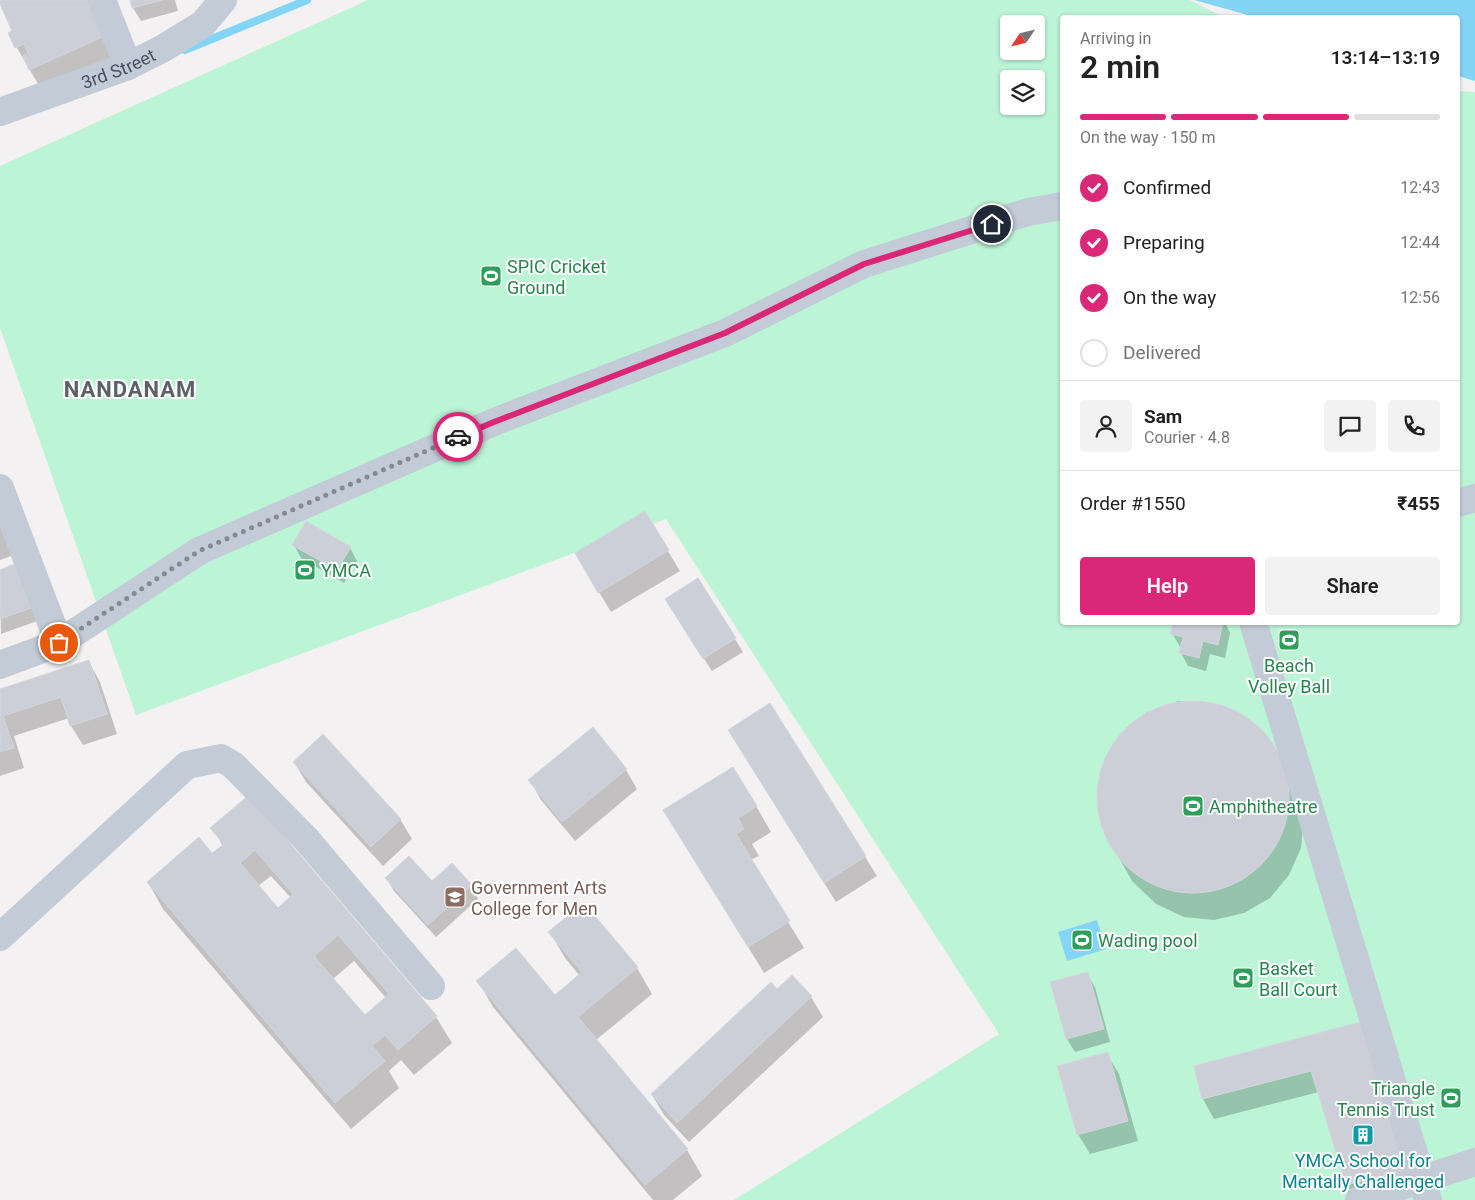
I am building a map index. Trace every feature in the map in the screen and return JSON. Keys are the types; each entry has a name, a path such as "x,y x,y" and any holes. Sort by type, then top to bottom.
{"street":[{"path":"102,0 128,66"},
{"name":"3rd Street","path":"0,112 128,66 162,49 203,24 223,0"},
{"path":"0,665 59,643 199,551 494,422 725,333 864,264 1028,212 1060,206"},
{"path":"0,488 59,643"},
{"path":"1460,502 1475,498"},
{"path":"1254,625 1425,1190"},
{"path":"0,937 187,765 221,758 232,765 306,839 431,986"},
{"path":"1359,1200 1425,1190 1475,1162"}],"green space":[{"name":"YMCA","path":"368,0 1190,0 1219,15 1060,15 1060,625 1460,625 1460,91 1475,92 1475,1200 734,1200 999,1034 666,519 136,715 0,328 0,166"}],"water":[{"path":"1194,0 1475,0 1475,81 1460,77 1460,15 1248,15"},
{"name":"Wading pool","path":"1097,920 1106,949 1067,961 1058,932"}],"building":[{"path":"0,0 92,0 107,35 29,70 23,56 28,53 24,44 15,48 8,33 12,31"},
{"path":"130,0 163,0 132,8"},
{"path":"645,511 669,550 598,593 575,553"},
{"path":"306,521 351,547 337,570 292,545"},
{"path":"14,564 31,608 0,619 0,570"},
{"path":"698,578 736,638 703,659 665,599"},
{"path":"1172,625 1222,625 1218,645 1203,641 1199,658 1179,653 1183,637 1170,634"},
{"path":"89,660 107,714 70,726 61,697 3,716 14,748 0,752 0,689"},
{"name":"Amphitheatre","path":"1184,701 1202,701 1230,708 1246,717 1261,729 1273,744 1282,760 1289,788 1289,806 1282,834 1273,850 1261,865 1246,877 1230,886 1202,893 1184,893 1165,889 1148,882 1132,871 1119,858 1108,842 1101,825 1097,806 1097,788 1101,769 1108,752 1119,736 1132,723 1148,712 1165,705"},
{"path":"770,703 866,856 824,883 728,730"},
{"path":"593,727 627,769 562,822 528,780"},
{"path":"323,734 401,819 371,847 293,762"},
{"path":"733,767 757,806 738,818 744,829 736,834 790,921 748,947 663,810"},
{"path":"249,795 437,1016 398,1050 385,1035 372,1046 385,1061 335,1103 147,882 199,837 212,853 224,844 210,828","holes":["255,850 293,894 278,908 240,863","338,935 389,994 365,1015 314,956"]},
{"path":"409,856 432,881 452,863 472,885 428,925 385,878"},
{"path":"584,903 638,967 578,1017 688,1149 645,1185 476,981 516,948 555,995 582,972 548,932"},
{"path":"1088,972 1104,1029 1066,1039 1050,982"},
{"path":"792,975 812,996 677,1123 651,1094 771,982 777,989"},
{"name":"YMCA School for Mentally Challenged","path":"1360,1022 1407,1170 1346,1185 1311,1071 1202,1099 1194,1066"},
{"path":"1108,1052 1128,1121 1077,1135 1057,1066"}],"waterway":[{"path":"185,50 307,0"}],"way so far":[{"path":"59,643 199,551 458,437"}],"place":[{"name":"SPIC Cricket Ground","path":"491,276"},
{"name":"YMCA","path":"305,570"},
{"name":"Beach Volley Ball","path":"1289,640"},
{"name":"Amphitheatre","path":"1193,806"},
{"name":"Government Arts College for Men","path":"455,897"},
{"name":"Wading pool","path":"1082,940"},
{"name":"Basket Ball Court","path":"1243,978"},
{"name":"Triangle Tennis Trust","path":"1451,1098"},
{"name":"YMCA School for Mentally Challenged","path":"1363,1135"}],"district":[{"name":"NANDANAM","path":"130,389"}],"route":[{"path":"458,437 725,333 864,264 992,224"}]}
